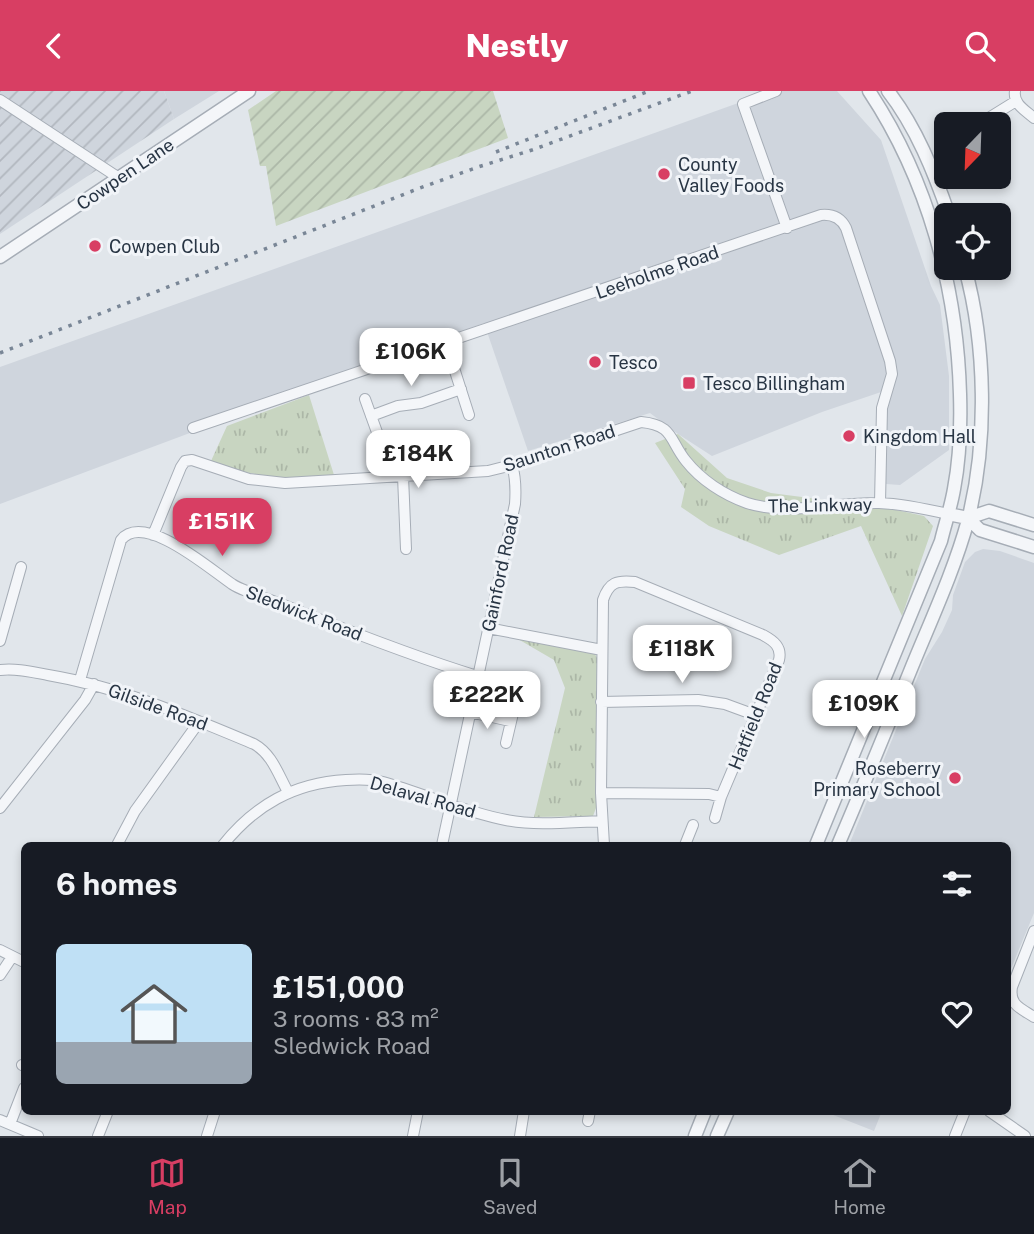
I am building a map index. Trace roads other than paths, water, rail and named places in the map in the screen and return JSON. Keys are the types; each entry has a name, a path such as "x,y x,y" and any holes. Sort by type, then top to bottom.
{"street":[{"name":"Cowpen Lane","path":"0,257 249,91"},
{"path":"776,91 743,104 787,228"},
{"path":"869,91 896,135 934,227"},
{"path":"888,91 921,147 945,203"},
{"path":"994,112 1015,96 1034,118"},
{"path":"0,100 119,178"},
{"name":"Leeholme Road","path":"193,428 829,214 843,222 846,228 890,361 892,374 882,408 880,503"},
{"path":"817,842 941,541 954,489 961,421 959,372 948,280"},
{"path":"839,842 944,589 968,518 974,490 982,410 980,359 968,280"},
{"path":"446,343 469,415"},
{"path":"371,416 461,389"},
{"path":"365,398 378,435"},
{"name":"The Linkway","path":"641,422 655,423 668,431 686,461 705,480 728,495 764,508 880,503 948,514"},
{"name":"Saunton Road","path":"153,535 185,461 192,460 249,479 285,483 488,471 641,422"},
{"name":"Gainford Road","path":"443,842 515,504 515,474 512,465"},
{"path":"403,476 406,551"},
{"path":"948,514 968,518 989,511 1034,526"},
{"path":"968,518 980,530 1034,547"},
{"path":"80,680 121,540 126,534 133,532 153,535"},
{"name":"Sledwick Road","path":"153,535 190,553 235,586 344,629 477,676"},
{"path":"0,641 22,567"},
{"name":"Hatfield Road","path":"604,842 601,793 603,600 611,586 625,581 635,582 763,635 777,645 780,655 721,797 715,818"},
{"path":"488,628 602,650"},
{"name":"Gilside Road","path":"0,670 25,670 94,684 133,696 254,744 270,757 288,792"},
{"path":"0,808 85,700 94,684"},
{"path":"506,743 517,692"},
{"path":"601,702 698,700 725,704 755,715"},
{"path":"470,712 510,721"},
{"path":"119,842 135,811 199,722"},
{"name":"Delaval Road","path":"226,842 244,822 288,792 331,781 365,779 494,817 532,824 602,821"},
{"path":"601,793 709,794 721,797"},
{"path":"686,842 692,825"},
{"path":"1034,931 1012,986 1011,996 1016,1005 1034,1017"},
{"path":"0,950 21,962"},
{"path":"0,975 12,957"},
{"path":"21,1093 5,1122 38,1136"},
{"path":"98,1136 106,1115"},
{"path":"206,1136 214,1115"},
{"path":"413,1136 417,1115"},
{"path":"520,1136 523,1115"},
{"path":"695,1136 703,1115"},
{"path":"718,1136 726,1115"},
{"path":"955,1136 963,1115"},
{"path":"995,1115 1025,1136"}],"railway":[{"path":"496,152 649,91"},
{"path":"0,353 420,188 692,91"}],"place":[{"name":"County Valley Foods","path":"664,174"},
{"name":"Cowpen Club","path":"95,246"},
{"name":"Tesco","path":"595,362"},
{"name":"Tesco Billingham","path":"689,383"},
{"name":"Kingdom Hall","path":"849,436"},
{"name":"Roseberry Primary School","path":"955,778"}]}
